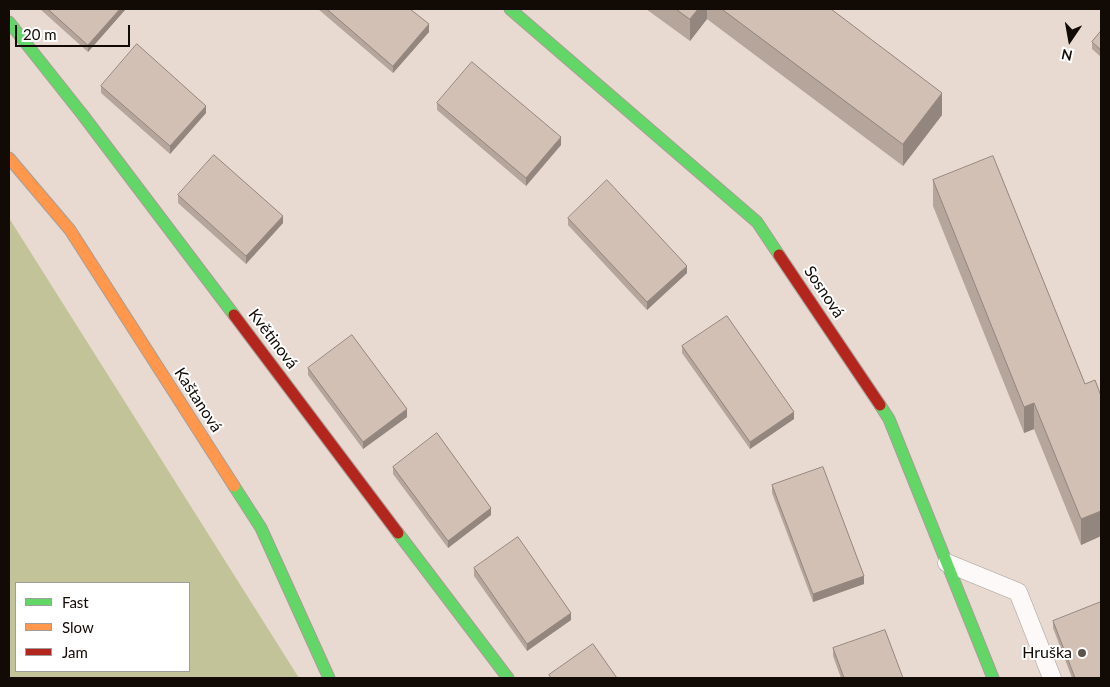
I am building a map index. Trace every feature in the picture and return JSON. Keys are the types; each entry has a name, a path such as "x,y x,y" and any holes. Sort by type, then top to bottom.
{"street":[{"name":"Sosnová","path":"510,9 757,222 889,419 993,678"},
{"name":"Květinová","path":"9,22 82,114 508,678"},
{"name":"Kaštanová","path":"9,158 70,230 261,528 329,678"}],"lane":[{"path":"947,563 1018,592 1052,678"}],"green space":[{"path":"9,218 299,678 9,678"}],"building":[{"path":"48,9 120,9 88,45"},
{"path":"327,9 410,9 429,24 393,66"},
{"path":"676,9 698,9 690,19"},
{"path":"722,9 831,9 942,93 903,144"},
{"path":"1101,31 1101,50 1092,42"},
{"path":"137,44 206,106 170,146 101,86"},
{"path":"472,62 561,137 526,178 437,103"},
{"path":"214,155 283,216 246,256 178,195"},
{"path":"993,156 1085,384 1095,380 1101,396 1101,511 1081,519 1034,403 1024,407 933,180"},
{"path":"607,180 687,266 647,302 568,218"},
{"path":"727,316 794,412 750,442 682,346"},
{"path":"352,335 407,409 363,442 308,368"},
{"path":"437,433 491,508 448,541 393,467"},
{"path":"823,467 864,576 813,594 772,485"},
{"path":"518,537 571,613 527,644 474,568"},
{"name":"Hruška","path":"1101,602 1101,678 1075,678 1053,621"},
{"path":"885,630 903,678 844,678 833,648"},
{"path":"593,644 617,678 551,678 549,675"}],"traffic: fast":[{"path":"510,9 757,222 779,255"},
{"path":"9,22 82,114 234,315"},
{"path":"880,405 889,419 993,678"},
{"path":"234,486 261,528 329,678"},
{"path":"398,533 508,678"}],"traffic: slow":[{"path":"9,158 70,230 234,486"}],"traffic: jam":[{"path":"779,255 880,405"},
{"path":"234,315 398,533"}],"place":[{"name":"Hruška","path":"1082,653"}]}
